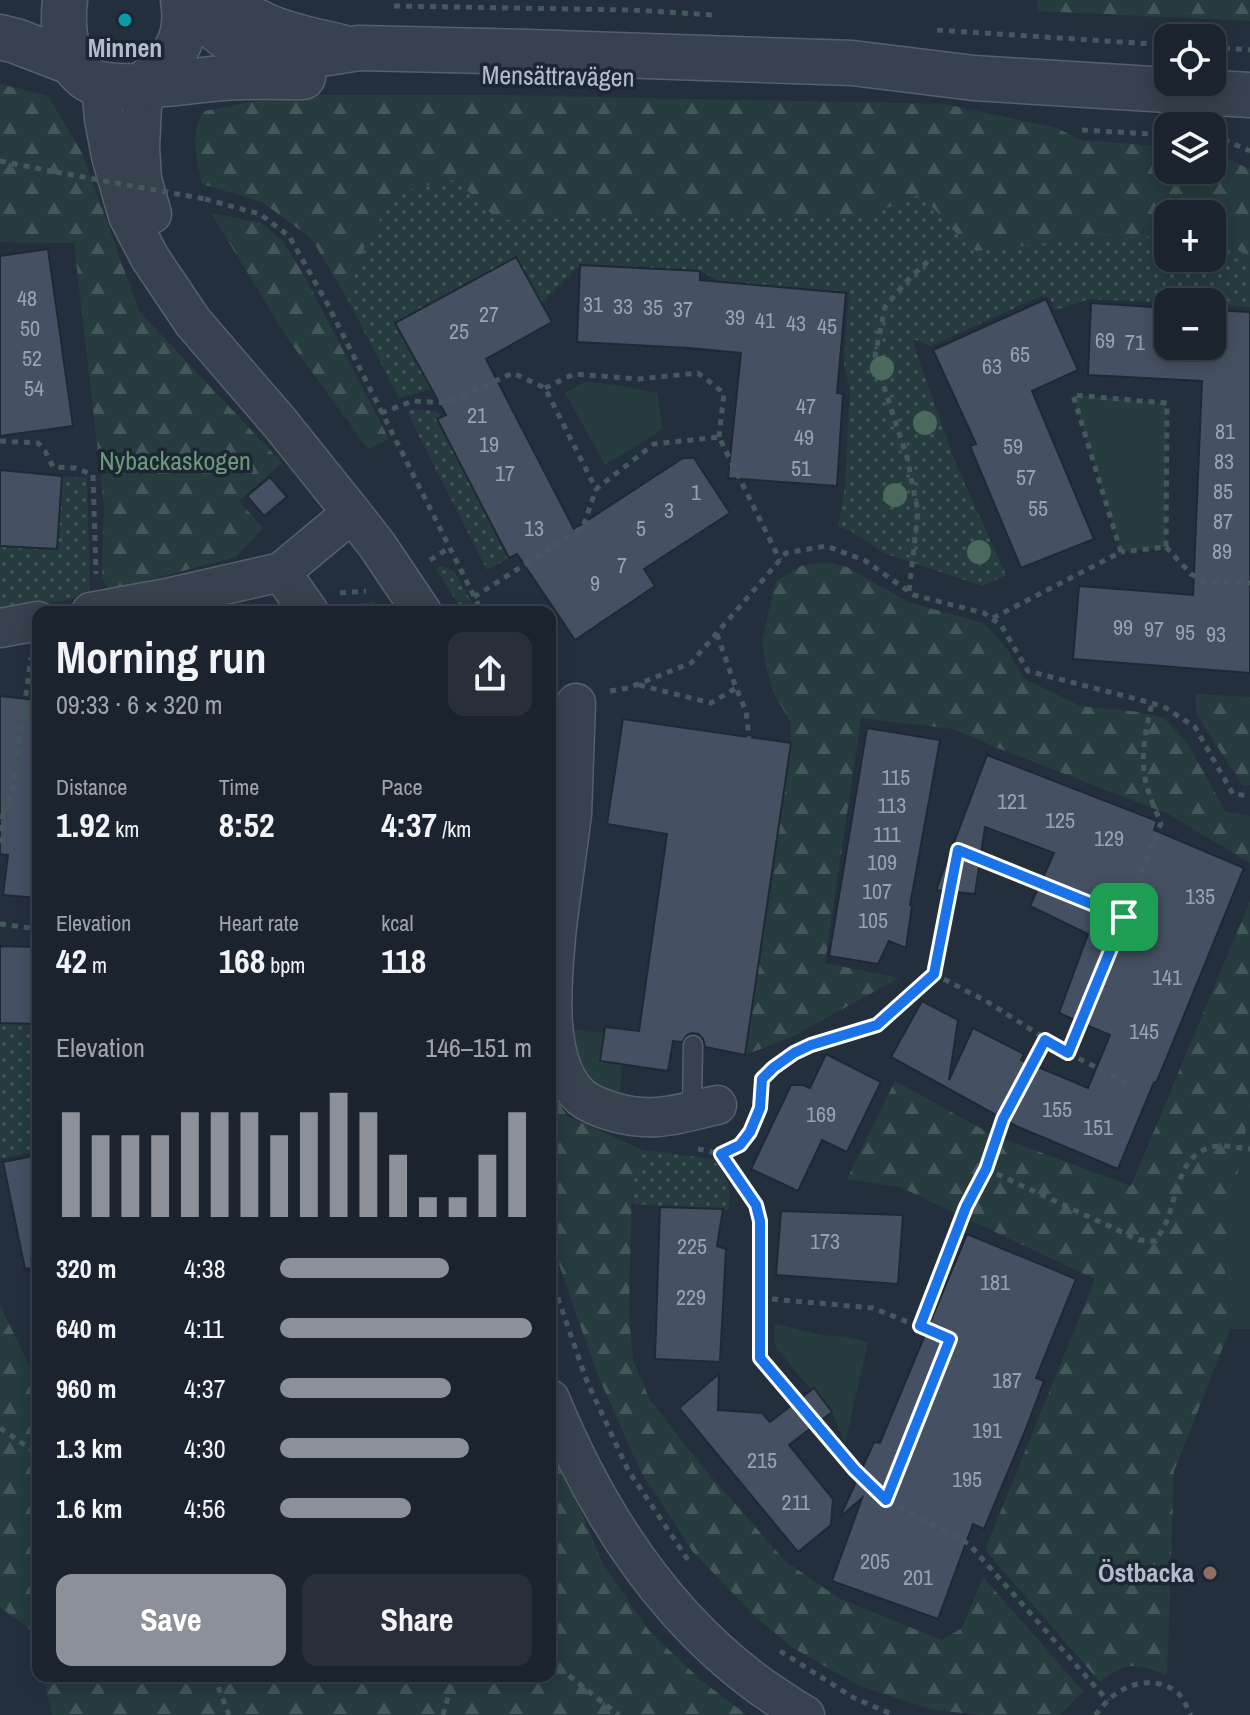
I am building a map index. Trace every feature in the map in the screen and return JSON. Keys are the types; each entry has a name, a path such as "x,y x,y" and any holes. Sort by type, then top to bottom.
{"street":[{"path":"65,0 65,36 106,78 140,147 142,179 160,239 233,368 352,513 418,606"},
{"path":"232,0 250,15 276,28 359,48"},
{"path":"106,78 167,63 182,39 183,2"},
{"name":"Mensättravägen","path":"183,2 233,42 274,53 315,55 359,48 852,63 974,78 1250,95"},
{"name":"Mensättravägen","path":"0,37 106,78 499,75 853,82 974,78"},
{"path":"126,606 281,572 352,513"},
{"path":"281,572 305,606"},
{"path":"0,628 32,633"},
{"path":"556,914 587,698"},
{"path":"556,1038 560,1064 568,1081 582,1098 604,1110 630,1116 658,1117 705,1108"},
{"path":"556,1412 611,1519 646,1575 690,1625 741,1672 805,1715"}],"lane":[{"path":"693,1045 705,1108"}],"path":[{"path":"1226,48 1250,50"},
{"path":"1082,130 1154,134"},
{"path":"1226,141 1250,151"},
{"path":"0,161 205,199 260,214 289,236 327,303 479,606"},
{"path":"169,185 171,199"},
{"path":"909,591 918,512 907,457 875,356 885,307 928,261"},
{"path":"381,413 413,401 446,403 513,373 545,388 596,489"},
{"path":"545,388 574,374 639,379 698,373 724,393 719,437 780,560"},
{"path":"1121,552 1073,395 1167,403 1166,547 1191,574 1204,582 1250,583"},
{"path":"474,597 583,527 596,489 654,444 719,437"},
{"path":"0,441 38,443 53,467 76,468 93,475 94,547 100,606"},
{"path":"587,698 637,685 691,663 786,553 826,546 864,560 914,595 993,618 1001,625 1028,671 1166,708 1195,727 1233,794 1250,796"},
{"path":"993,618 1121,552 1166,547"},
{"path":"426,563 449,548"},
{"path":"717,634 746,711 749,738"},
{"path":"0,843 2,812 13,790 32,655"},
{"path":"637,685 711,703 736,688"},
{"path":"1068,1053 1161,823 1143,773 1142,756 1152,703"},
{"path":"1108,1701 969,1544 886,1500 855,1470 760,1358 760,1221 756,1205 721,1154 740,1145 750,1132 760,1108 762,1079 773,1068 811,1045 877,1025 934,974 958,850 1124,917"},
{"path":"0,924 32,928"},
{"path":"934,974 986,1001 1068,1053 1129,1084"},
{"path":"920,1326 966,1207 986,1169 1003,1119 1045,1040"},
{"path":"986,1169 1139,1240 1156,1241 1167,1219 1178,1181 1196,1154 1212,1147 1250,1149"},
{"path":"556,1292 586,1379 628,1470 697,1572"},
{"path":"760,1298 873,1308 950,1339 886,1500"},
{"path":"0,1428 32,1450"},
{"path":"768,1643 854,1698 894,1715"},
{"path":"556,1666 619,1715"},
{"path":"1095,1715 1113,1696 1145,1681 1165,1685 1180,1695 1191,1715"},
{"path":"216,1682 229,1715"},
{"path":"443,1715 452,1682"}],"green space":[{"path":"1038,0 1250,0 1250,21 1037,11"},
{"name":"Nybackaskogen","path":"0,84 48,96 82,153 139,311 282,463 239,501 263,528 236,557 109,590 102,579 104,505 74,243 0,242"},
{"path":"288,95 495,95 945,104 1057,128 1080,140 1154,146 1154,184 1226,184 1226,158 1250,169 1250,255 1226,246 1226,200 1154,200 1154,236 1096,238 976,251 921,194 872,214 498,220 456,179 397,192 368,237 347,298 311,238 262,202 202,184 195,137 205,111"},
{"path":"456,179 899,202 921,193 951,228 1074,240 1154,236 1154,272 1226,272 1226,246 1250,255 1250,307 1226,306 1226,288 1154,288 1154,302 1090,299 1055,310 1050,298 1041,296 931,346 913,339 958,469 1006,575 983,586 884,553 838,526 845,487 850,390 844,364 849,292 722,282 700,271 580,265 542,303 516,257 395,323 431,389 399,398 347,298 368,237 397,192"},
{"path":"211,213 261,223 283,241 389,439 368,449 288,339"},
{"path":"585,382 657,393 663,429 605,465 565,393"},
{"path":"1073,395 1167,403 1166,547 1121,552"},
{"path":"413,409 436,411 441,417 437,419 509,558 487,570 407,412"},
{"path":"62,476 87,478 90,595 0,610 0,545 57,549"},
{"path":"825,562 847,567 908,602 983,623 1006,647 1023,678 1080,706 1139,712 1164,718 1187,743 1226,812 1250,816 1250,863 1168,814 953,729 861,718 825,963 899,978 792,1037 745,1055 791,743 790,721 773,692 762,641 776,581 801,566"},
{"path":"442,566 454,571 474,606 459,606 436,569"},
{"path":"374,601 377,606 348,606"},
{"path":"1195,694 1250,697 1250,785 1243,786 1197,715"},
{"path":"1250,901 1250,1107 1224,1249 1230,1329 1174,1471 1167,1675 1132,1666 1118,1670 1100,1682 985,1550 1095,1279 900,1187 847,1179 895,1081 991,1134 1131,1186"},
{"path":"0,1023 32,1024 32,1152 0,1159"},
{"path":"573,1030 604,1033 600,1060 622,1064 620,1094 597,1087 582,1069 573,1049"},
{"path":"556,1098 567,1116 643,1150 632,1183 629,1313 633,1360 650,1400 697,1460 785,1561 840,1599 942,1640 962,1628 983,1577 1083,1691 1060,1715 982,1715 934,1710 860,1686 793,1648 757,1618 693,1552 640,1470 597,1373 556,1254"},
{"path":"1250,1107 1250,1329 1230,1329 1224,1249"},
{"path":"643,1150 713,1159 728,1183 728,1210 633,1204 632,1183"},
{"path":"0,1305 32,1372 32,1631 0,1607"},
{"path":"775,1324 868,1342 845,1444 832,1412 775,1346"},
{"path":"556,1452 603,1564 650,1632 702,1681 747,1715 52,1715 44,1682 556,1682"}],"building":[{"path":"48,249 73,426 0,436 0,256"},
{"path":"516,257 552,322 486,359 574,529 683,458 694,458 730,513 644,569 655,586 575,640 556,612 556,606 552,606 517,554 509,558 437,419 446,415 395,323"},
{"path":"580,265 700,271 700,280 846,293 837,393 843,394 837,486 728,478 741,353 577,342"},
{"path":"1046,299 1078,370 1032,391 1094,539 1021,568 970,446 976,444 933,350"},
{"path":"1091,303 1154,307 1154,360 1226,360 1226,311 1250,312 1250,673 1073,659 1079,586 1193,595 1202,381 1088,375"},
{"path":"0,470 62,476 57,549 0,546"},
{"path":"270,477 287,497 264,516 247,496"},
{"path":"0,696 32,699 32,897 3,895 8,855 0,854"},
{"path":"623,719 791,743 745,1055 705,1047 703,1039 692,1033 682,1042 673,1041 668,1071 600,1061 605,1027 639,1031 667,834 607,824"},
{"path":"867,728 940,740 910,905 906,948 889,941 878,964 829,956"},
{"path":"987,755 1157,821 1154,830 1244,868 1118,1169 1016,1126 891,1057 922,1001 958,1020 949,1080 973,1028 1024,1054 1021,1060 1088,1088 1110,1035 1059,1013 1088,934 1030,906 1054,853 985,827 975,894 936,890"},
{"path":"0,946 32,947 32,1024 0,1023"},
{"path":"826,1054 881,1082 847,1152 822,1140 798,1191 751,1169 791,1085 810,1088"},
{"path":"32,1156 32,1268 25,1269 3,1162"},
{"path":"660,1207 723,1209 717,1246 726,1249 720,1362 655,1359"},
{"path":"781,1211 903,1215 898,1284 776,1275"},
{"path":"967,1234 1076,1279 1036,1378 1044,1381 1025,1431 984,1529 973,1524 938,1619 832,1581 862,1498 840,1517 874,1442 880,1443"},
{"path":"719,1374 718,1410 762,1413 770,1422 814,1388 832,1412 789,1445 833,1499 831,1525 798,1552 679,1408"}],"place":[{"name":"Minnen","path":"125,20"},
{"name":"Östbacka","path":"1210,1573"}],"route":[{"path":"958,850 1124,917 1068,1053 1045,1040 1003,1119 986,1169 966,1207 920,1326 950,1339 886,1500 855,1470 760,1358 760,1221 756,1205 721,1154 740,1145 750,1132 760,1108 762,1079 773,1068 811,1045 877,1025 934,974 958,850"}]}
